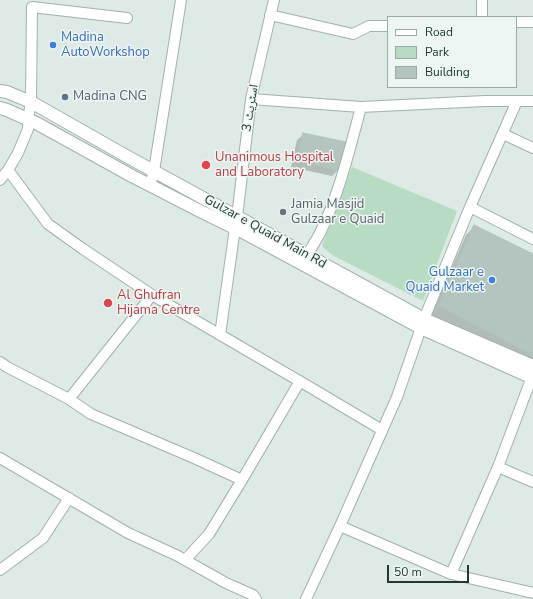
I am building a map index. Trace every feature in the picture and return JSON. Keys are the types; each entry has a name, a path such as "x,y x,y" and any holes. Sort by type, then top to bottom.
{"street":[{"path":"150,185 154,171 182,0"},
{"name":"اسٹریٹ 3","path":"220,335 236,223 251,100 274,0"},
{"path":"482,0 482,16"},
{"path":"0,180 18,153 28,129 31,102 32,4 127,18"},
{"path":"270,15 353,34 369,26 387,26"},
{"path":"517,22 533,22"},
{"name":"Gulzar e Quaid Main Rd","path":"0,90 31,102 154,171 236,223 423,323 533,374"},
{"path":"251,100 361,107 485,101 533,101"},
{"path":"306,599 397,397 423,323 470,208 517,101"},
{"path":"307,255 320,233 334,198 349,152 361,107"},
{"name":"Gulzar e Quaid Main Rd","path":"0,108 28,119 150,185 307,255 423,323"},
{"path":"503,134 533,148"},
{"path":"8,170 48,224 152,295 382,430"},
{"path":"470,208 533,239"},
{"path":"69,399 152,295"},
{"path":"0,362 69,399 91,414 242,480"},
{"path":"451,574 498,467 533,374"},
{"path":"185,560 209,534 300,381"},
{"path":"0,458 128,533 185,560 226,583 253,595 256,599"},
{"path":"498,467 533,482"},
{"path":"0,570 43,538 69,498"},
{"path":"340,526 451,574 533,593"}],"green space":[{"path":"352,167 457,211 423,301 332,255 322,246"}],"building":[{"path":"303,133 346,142 339,170 297,161"},
{"name":"Gulzaar e Quaid Market","path":"474,225 533,254 533,355 439,306"}],"place":[{"name":"Madina AutoWorkshop","path":"53,45"},
{"name":"Madina CNG","path":"65,97"},
{"name":"Unanimous Hospital and Laboratory","path":"206,165"},
{"name":"Jamia Masjid Gulzaar e Quaid","path":"283,212"},
{"name":"Gulzaar e Quaid Market","path":"492,280"},
{"name":"Al Ghufran Hijama Centre","path":"108,303"}]}
